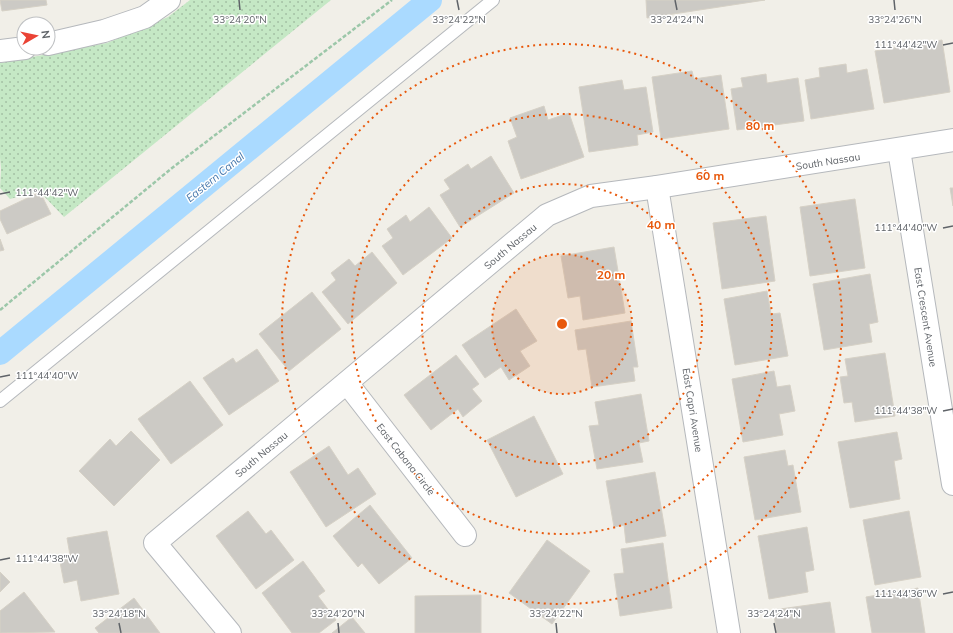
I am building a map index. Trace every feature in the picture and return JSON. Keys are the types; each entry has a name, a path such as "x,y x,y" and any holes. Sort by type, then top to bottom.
{"street":[{"path":"56,42 104,32 145,17 169,0"},
{"path":"0,51 16,49"},
{"name":"South Nassau","path":"230,633 155,543 547,215 592,196 899,150 953,140"},
{"name":"East Crescent Avenue","path":"899,150 953,484"},
{"name":"East Capri Avenue","path":"657,187 729,633"},
{"name":"East Cabana Circle","path":"346,383 465,535"}],"lane":[{"path":"0,401 493,0"}],"path":[{"path":"0,310 172,168 392,0"}],"green space":[{"path":"190,0 331,0 64,217 39,191 10,199 0,188 0,63 37,56 56,56 56,53 107,43 168,17"}],"building":[{"path":"0,0 46,0 47,5 2,11"},
{"path":"646,0 765,0 647,18"},
{"path":"942,40 950,92 884,103 875,51"},
{"path":"846,64 847,73 867,69 874,109 811,119 805,80 820,77 819,68"},
{"path":"692,71 694,79 721,75 729,129 661,139 652,77"},
{"path":"766,74 767,83 798,78 804,121 737,130 731,89 743,87 741,78"},
{"path":"622,80 624,90 646,87 653,132 637,135 638,145 589,152 579,87"},
{"path":"544,106 548,120 569,113 584,157 521,179 508,141 517,137 510,118"},
{"path":"491,156 514,193 460,227 440,195 450,189 444,180 468,164 471,169"},
{"path":"950,188 953,188 953,206"},
{"path":"40,192 51,214 7,234 0,219 0,211"},
{"path":"855,199 865,268 810,276 800,207"},
{"path":"429,207 452,238 403,275 382,246 393,238 387,229 406,215 410,222"},
{"path":"766,216 775,281 722,289 713,223"},
{"path":"0,239 4,250 0,251"},
{"path":"614,247 625,313 583,320 580,296 568,298 561,256"},
{"path":"372,252 397,283 348,324 322,292 336,280 331,273 349,259 355,266"},
{"path":"870,274 878,322 869,324 872,342 824,350 813,284"},
{"path":"767,291 771,314 780,313 788,356 735,365 724,299"},
{"path":"312,292 341,329 289,371 259,334"},
{"path":"516,309 537,341 520,351 530,366 509,380 501,367 485,378 462,345"},
{"path":"631,321 638,367 633,367 635,381 592,387 586,349 578,350 575,330"},
{"path":"257,349 279,381 229,415 203,378 233,358 236,363"},
{"path":"885,353 895,416 855,422 852,402 844,403 840,377 848,376 845,359"},
{"path":"456,355 479,384 472,389 482,401 463,417 458,409 431,430 404,395"},
{"path":"774,371 777,387 790,385 795,411 779,414 783,435 743,442 732,379"},
{"path":"190,381 223,425 171,464 138,419"},
{"path":"641,394 649,441 639,443 643,462 597,469 589,426 599,425 595,402"},
{"path":"534,416 563,474 516,497 487,440"},
{"path":"131,431 160,460 114,506 79,471 110,439 116,446"},
{"path":"897,432 902,459 894,461 900,499 850,508 838,442"},
{"path":"329,446 348,475 358,468 376,494 326,527 290,472"},
{"path":"785,450 788,466 793,465 801,512 755,520 744,457"},
{"path":"655,472 666,536 626,543 624,525 614,527 606,481"},
{"path":"370,505 412,558 379,584 362,563 358,567 333,536"},
{"path":"248,511 266,534 271,530 294,560 256,589 216,536"},
{"path":"909,511 921,577 875,585 863,520"},
{"path":"807,527 814,570 805,572 808,592 769,599 758,536"},
{"path":"107,531 119,594 81,601 77,580 64,583 59,557 70,555 67,538"},
{"path":"547,540 590,571 552,624 509,593"},
{"path":"663,543 672,608 620,616 614,574 624,573 621,549"},
{"path":"303,561 325,591 318,596 336,620 319,633 292,633 262,593"},
{"path":"0,572 10,582 0,592"},
{"path":"918,588 925,633 872,633 866,597"},
{"path":"24,592 55,632 0,633 0,611"},
{"path":"481,595 481,633 415,633 415,596"},
{"path":"134,598 160,633 99,633 95,628"},
{"path":"830,602 835,633 777,633 773,610"},
{"path":"352,617 365,633 332,633"}],"waterway":[{"name":"Eastern Canal","path":"0,353 430,0"}]}
